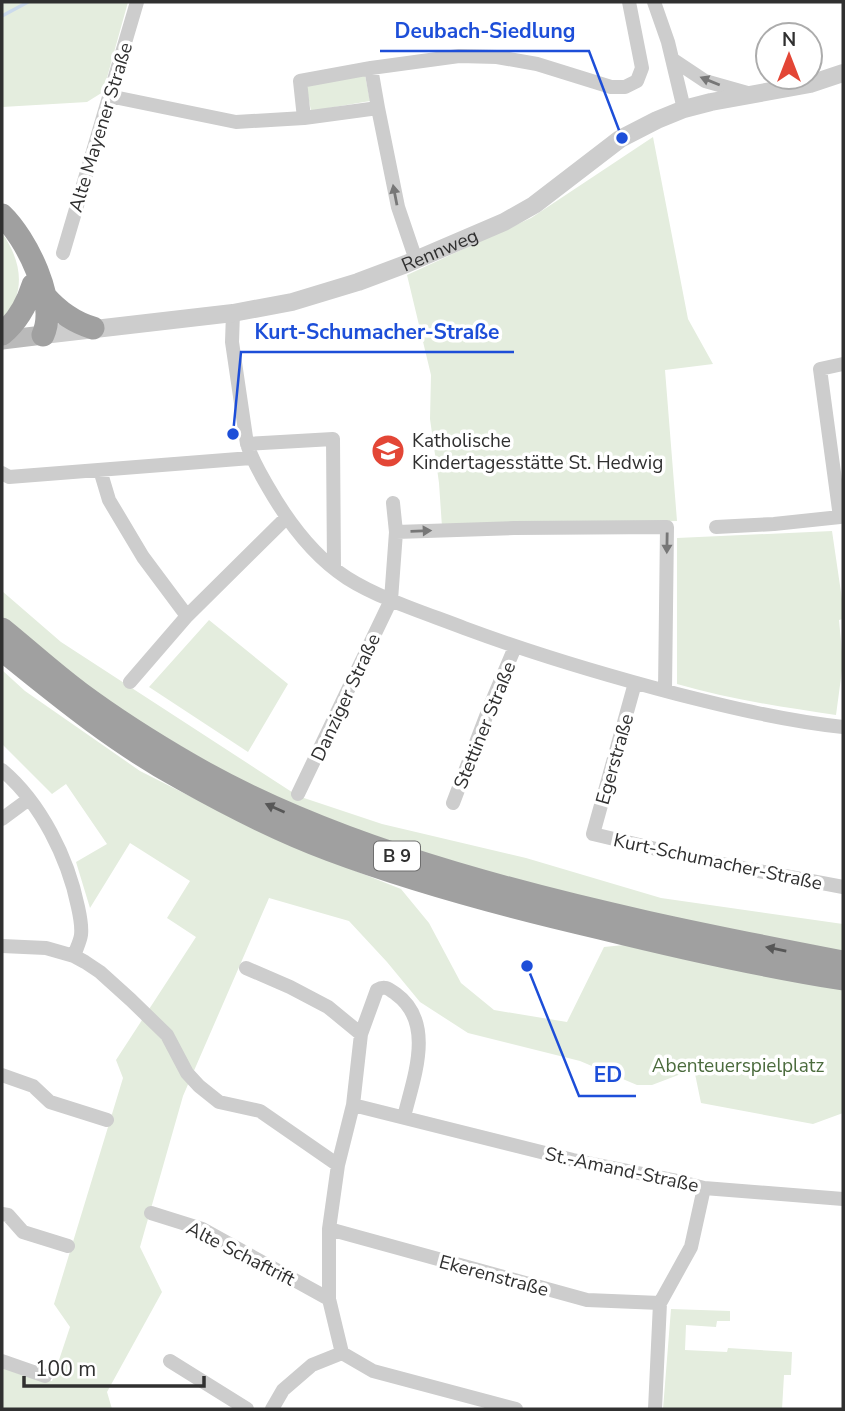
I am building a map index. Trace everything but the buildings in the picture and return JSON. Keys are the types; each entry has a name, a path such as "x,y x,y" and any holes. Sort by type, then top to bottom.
{"highway":[{"path":"2,215 16,230 28,252 47,317 43,335"},
{"path":"39,290 64,315 93,328"},
{"path":"2,334 39,290"},
{"name":"B 9","path":"2,629 79,693 153,742 254,799 333,833 394,855 564,904 843,962"},
{"name":"B 9","path":"2,650 72,708 181,779 255,817 328,849 431,884 561,919 706,954 843,979"}],"main road":[{"name":"Rennweg","path":"2,340 43,335"}],"street":[{"name":"Alte Mayener Straße","path":"63,253 137,2"},
{"path":"303,118 300,81 459,55 497,57 537,64 611,87 625,87 638,81 642,68 629,2"},
{"path":"654,2 673,59 684,109"},
{"path":"673,59 705,81 752,95"},
{"path":"371,68 397,207 416,260"},
{"name":"Rennweg","path":"43,335 233,313 292,302 358,282 504,222 527,209 620,139 657,120 711,102 810,84 843,73"},
{"path":"109,96 236,122 303,118 378,108"},
{"path":"233,313 232,342 249,451 286,518 320,556 348,578 391,600 515,647 635,683 741,710 843,727"},
{"path":"716,527 840,517 820,369 843,364"},
{"path":"2,472 9,477 100,470 333,439 334,568"},
{"path":"100,470 109,500 143,557 187,616"},
{"path":"391,600 396,532 393,503"},
{"path":"130,682 187,616 286,518"},
{"path":"396,532 667,527 665,690"},
{"name":"Danziger Straße","path":"298,794 391,600"},
{"name":"Stettiner Straße","path":"453,803 515,647"},
{"name":"Egerstraße","path":"593,834 635,683"},
{"path":"2,770 29,799 64,858 74,885 81,934 74,956"},
{"path":"2,819 29,799"},
{"name":"Kurt-Schumacher-Straße","path":"593,834 711,862 843,887"},
{"path":"2,946 47,948 74,956 100,972 167,1035 187,1073 199,1086 219,1102 260,1111 338,1166"},
{"path":"246,968 328,1007 362,1034"},
{"path":"404,1117 419,1051 419,1029 404,1000 381,987 377,990 362,1034 353,1105 338,1166 329,1229 328,1299 342,1353 373,1371 516,1409"},
{"path":"2,1075 33,1086 50,1102 107,1119"},
{"name":"St.-Amand-Straße","path":"353,1105 573,1160 704,1188 843,1199"},
{"path":"655,1409 660,1303 691,1247 704,1188"},
{"name":"Alte Schaftrift","path":"151,1213 202,1229 328,1299"},
{"path":"2,1214 8,1215 23,1232 68,1245"},
{"name":"Ekerenstraße","path":"329,1229 587,1300 660,1303"},
{"path":"272,1409 283,1390 312,1365 342,1353"},
{"path":"2,1361 45,1376"},
{"path":"170,1361 247,1409"}],"green space":[{"path":"2,2 128,2 103,92 87,102 2,107"},
{"path":"365,75 370,101 311,111 306,85"},
{"path":"653,137 688,319 713,364 665,370 677,521 442,527 430,419 431,375 407,275 531,218"},
{"path":"2,233 14,255 19,277 15,299 2,320"},
{"path":"832,531 843,606 843,619 839,620 843,663 836,715 775,706 677,684 677,538"},
{"path":"2,591 61,642 298,796 382,824 526,858 661,898 843,924 843,955 658,919 426,858 260,793 108,703 2,620"},
{"path":"209,620 288,684 248,752 149,687"},
{"name":"Abenteuerspielplatz","path":"2,670 25,691 140,771 275,839 401,889 429,923 461,983 494,1010 567,1022 604,947 634,944 843,987 843,1113 813,1124 701,1103 694,1069 652,1085 637,1085 580,1061 468,1033 420,1002 349,921 269,898 183,1096 140,1247 162,1292 107,1392 112,1409 2,1409 2,1367 52,1381 70,1327 54,1304 123,1078 116,1060 196,937 167,918 190,881 130,843 90,908 76,862 107,844 66,784 52,794 2,744"},
{"path":"671,1309 730,1311 730,1321 717,1321 716,1327 686,1325 685,1350 727,1352 728,1348 792,1352 791,1375 784,1375 782,1409 663,1409"}],"waterway":[{"path":"2,16 28,2"}],"place":[{"name":"Deubach-Siedlung","path":"622,138"},
{"name":"Kurt-Schumacher-Straße","path":"233,434"},
{"name":"Katholische Kindertagesstätte St. Hedwig","path":"388,451"},
{"name":"ED","path":"527,966"}]}
